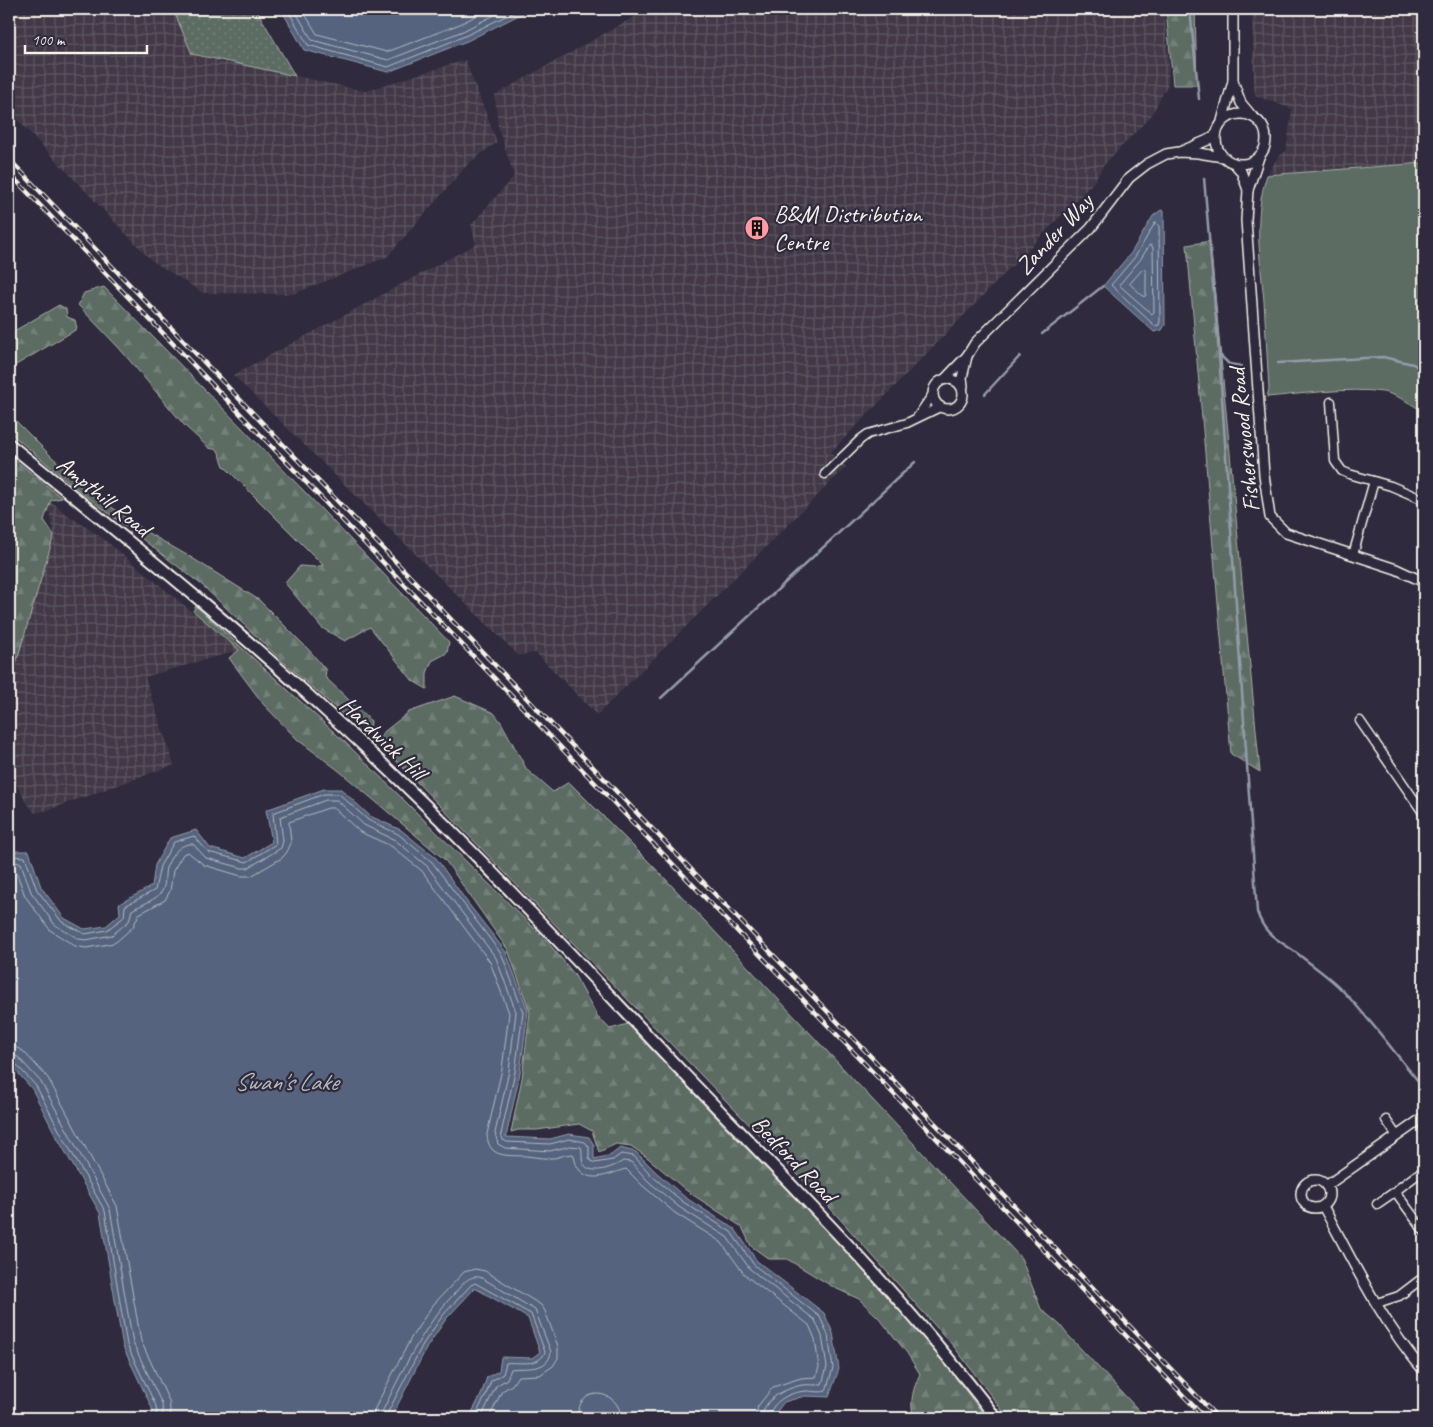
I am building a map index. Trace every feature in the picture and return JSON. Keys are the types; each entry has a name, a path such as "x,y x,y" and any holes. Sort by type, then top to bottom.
{"main road":[{"name":"Ampthill Road","path":"9,444 174,579"},
{"name":"Hardwick Hill","path":"174,579 259,651 350,734 442,822 554,937"},
{"name":"Bedford Road","path":"554,937 872,1270 920,1324 996,1418"}],"street":[{"path":"1233,9 1233,81 1222,121 1216,134 1218,149 1223,157 1234,163 1241,172 1248,190"},
{"path":"1233,81 1242,103 1265,130 1266,144 1259,157 1248,190"},
{"path":"1222,121 1228,116 1236,114 1251,115"},
{"name":"Zander Way","path":"1180,152 1208,140 1216,134"},
{"name":"Zander Way","path":"945,379 967,356 975,344 1091,228 1129,178 1147,164 1166,154 1198,152 1223,157"},
{"path":"1234,163 1247,163 1259,157"},
{"name":"Fisherswood Road","path":"1248,190 1246,220 1252,315 1264,475 1270,517 1286,533 1396,569 1424,582"},
{"name":"Zander Way","path":"962,386 967,356"},
{"path":"917,418 933,394 936,384 945,379 950,379 962,386 964,397 959,405 950,410 936,404 933,394"},
{"path":"1331,402 1335,461 1342,471 1424,500"},
{"path":"825,474 868,434 907,423 940,407"},
{"path":"1353,555 1374,481"},
{"path":"1360,721 1424,814"},
{"path":"1326,1186 1424,1117"},
{"path":"1386,1120 1397,1136"},
{"path":"1397,1194 1398,1189 1418,1174"},
{"path":"1312,1181 1319,1181 1326,1186 1329,1195 1323,1206 1316,1208 1308,1206 1303,1200 1302,1192 1306,1185 1312,1181"},
{"path":"1376,1204 1393,1193 1397,1194"},
{"path":"1397,1194 1424,1231"},
{"path":"1323,1206 1377,1303 1406,1350 1424,1372"},
{"path":"1377,1303 1399,1296 1424,1277"}],"shaded area":[{"path":"173,9 193,54 365,91 465,60 497,142 469,163 387,257 293,294 203,293 151,260 9,111 9,10"},
{"path":"648,9 1164,9 1169,64 1168,84 1151,116 1104,165 1092,184 830,453 846,467 597,715 536,653 518,655 233,375 476,244 471,225 514,176 498,127 495,95"},
{"path":"1252,9 1424,9 1424,163 1267,175 1278,157 1286,151 1292,109 1256,96 1254,88"},
{"path":"46,497 65,513 101,537 239,650 145,677 174,765 35,813 27,804 9,771 9,687 54,535"}],"green space":[{"path":"173,9 256,9 295,76 192,54"},
{"path":"1166,9 1195,9 1197,85 1173,85"},
{"path":"1424,163 1424,412 1394,395 1383,392 1355,390 1267,397 1269,389 1259,222 1260,206 1267,175"},
{"path":"1210,241 1260,772 1231,754 1187,245"},
{"path":"104,287 449,642 447,653 432,661 427,673 427,689 413,681 370,627 345,641 322,628 285,583 300,566 315,567 323,565 224,466 218,450 209,448 185,426 119,348 78,305 84,293"},
{"path":"59,305 66,309 67,317 75,320 77,329 9,369 9,334"},
{"path":"9,414 53,458 100,499 150,534 259,600 309,650 326,670 325,677 371,721 370,731 347,718 279,658 202,585 77,489 9,432"},
{"path":"9,455 62,498 51,500 44,520 54,535 9,687"},
{"path":"196,606 347,744 546,940 574,974 598,1017 610,1029 628,1024 729,1131 861,1265 941,1358 986,1418 914,1418 912,1396 920,1374 907,1353 879,1318 859,1299 835,1288 787,1259 769,1259 751,1246 742,1227 687,1191 631,1146 616,1144 599,1152 592,1131 579,1124 511,1132 522,1078 530,1012 508,950 445,860 338,770 298,740 264,705 229,658 239,650 193,611"},
{"path":"455,696 494,713 501,722 527,770 553,792 569,782 658,871 1021,1258 1041,1309 1060,1325 1146,1418 1008,1418 955,1348 830,1208 377,741 385,731 409,712"}],"water":[{"path":"281,9 531,9 467,41 388,72 304,50"},
{"path":"1161,210 1164,211 1165,325 1162,330 1154,332 1103,286 1131,253 1153,216"},
{"name":"Swan's Lake","path":"324,789 341,789 370,816 401,830 436,858 506,952 528,1011 520,1073 506,1137 550,1139 569,1134 589,1137 594,1145 594,1159 611,1155 620,1148 636,1152 686,1198 735,1229 757,1261 824,1313 833,1333 839,1369 829,1397 805,1396 784,1402 772,1418 604,1418 598,1412 597,1418 469,1418 481,1395 487,1377 499,1371 501,1357 532,1358 540,1352 528,1318 475,1288 446,1319 427,1347 391,1418 152,1418 152,1408 123,1347 100,1213 32,1089 9,1063 9,851 29,851 41,887 64,918 84,929 106,926 120,914 119,904 152,886 155,865 170,838 196,830 210,848 245,858 272,842 266,810"}],"waterway":[{"path":"1190,9 1199,99"},
{"path":"1204,178 1219,354 1257,912 1269,933 1333,981 1354,1002 1424,1088"},
{"path":"1042,334 1103,286"},
{"path":"1219,354 1229,364 1241,366"},
{"path":"985,394 1020,356"},
{"path":"1278,363 1383,357 1413,364 1424,371"},
{"path":"661,698 915,462"}],"railway":[{"path":"9,159 1218,1418"},
{"path":"9,173 1205,1418"}],"place":[{"name":"B&M Distribution Centre","path":"757,228"}]}
